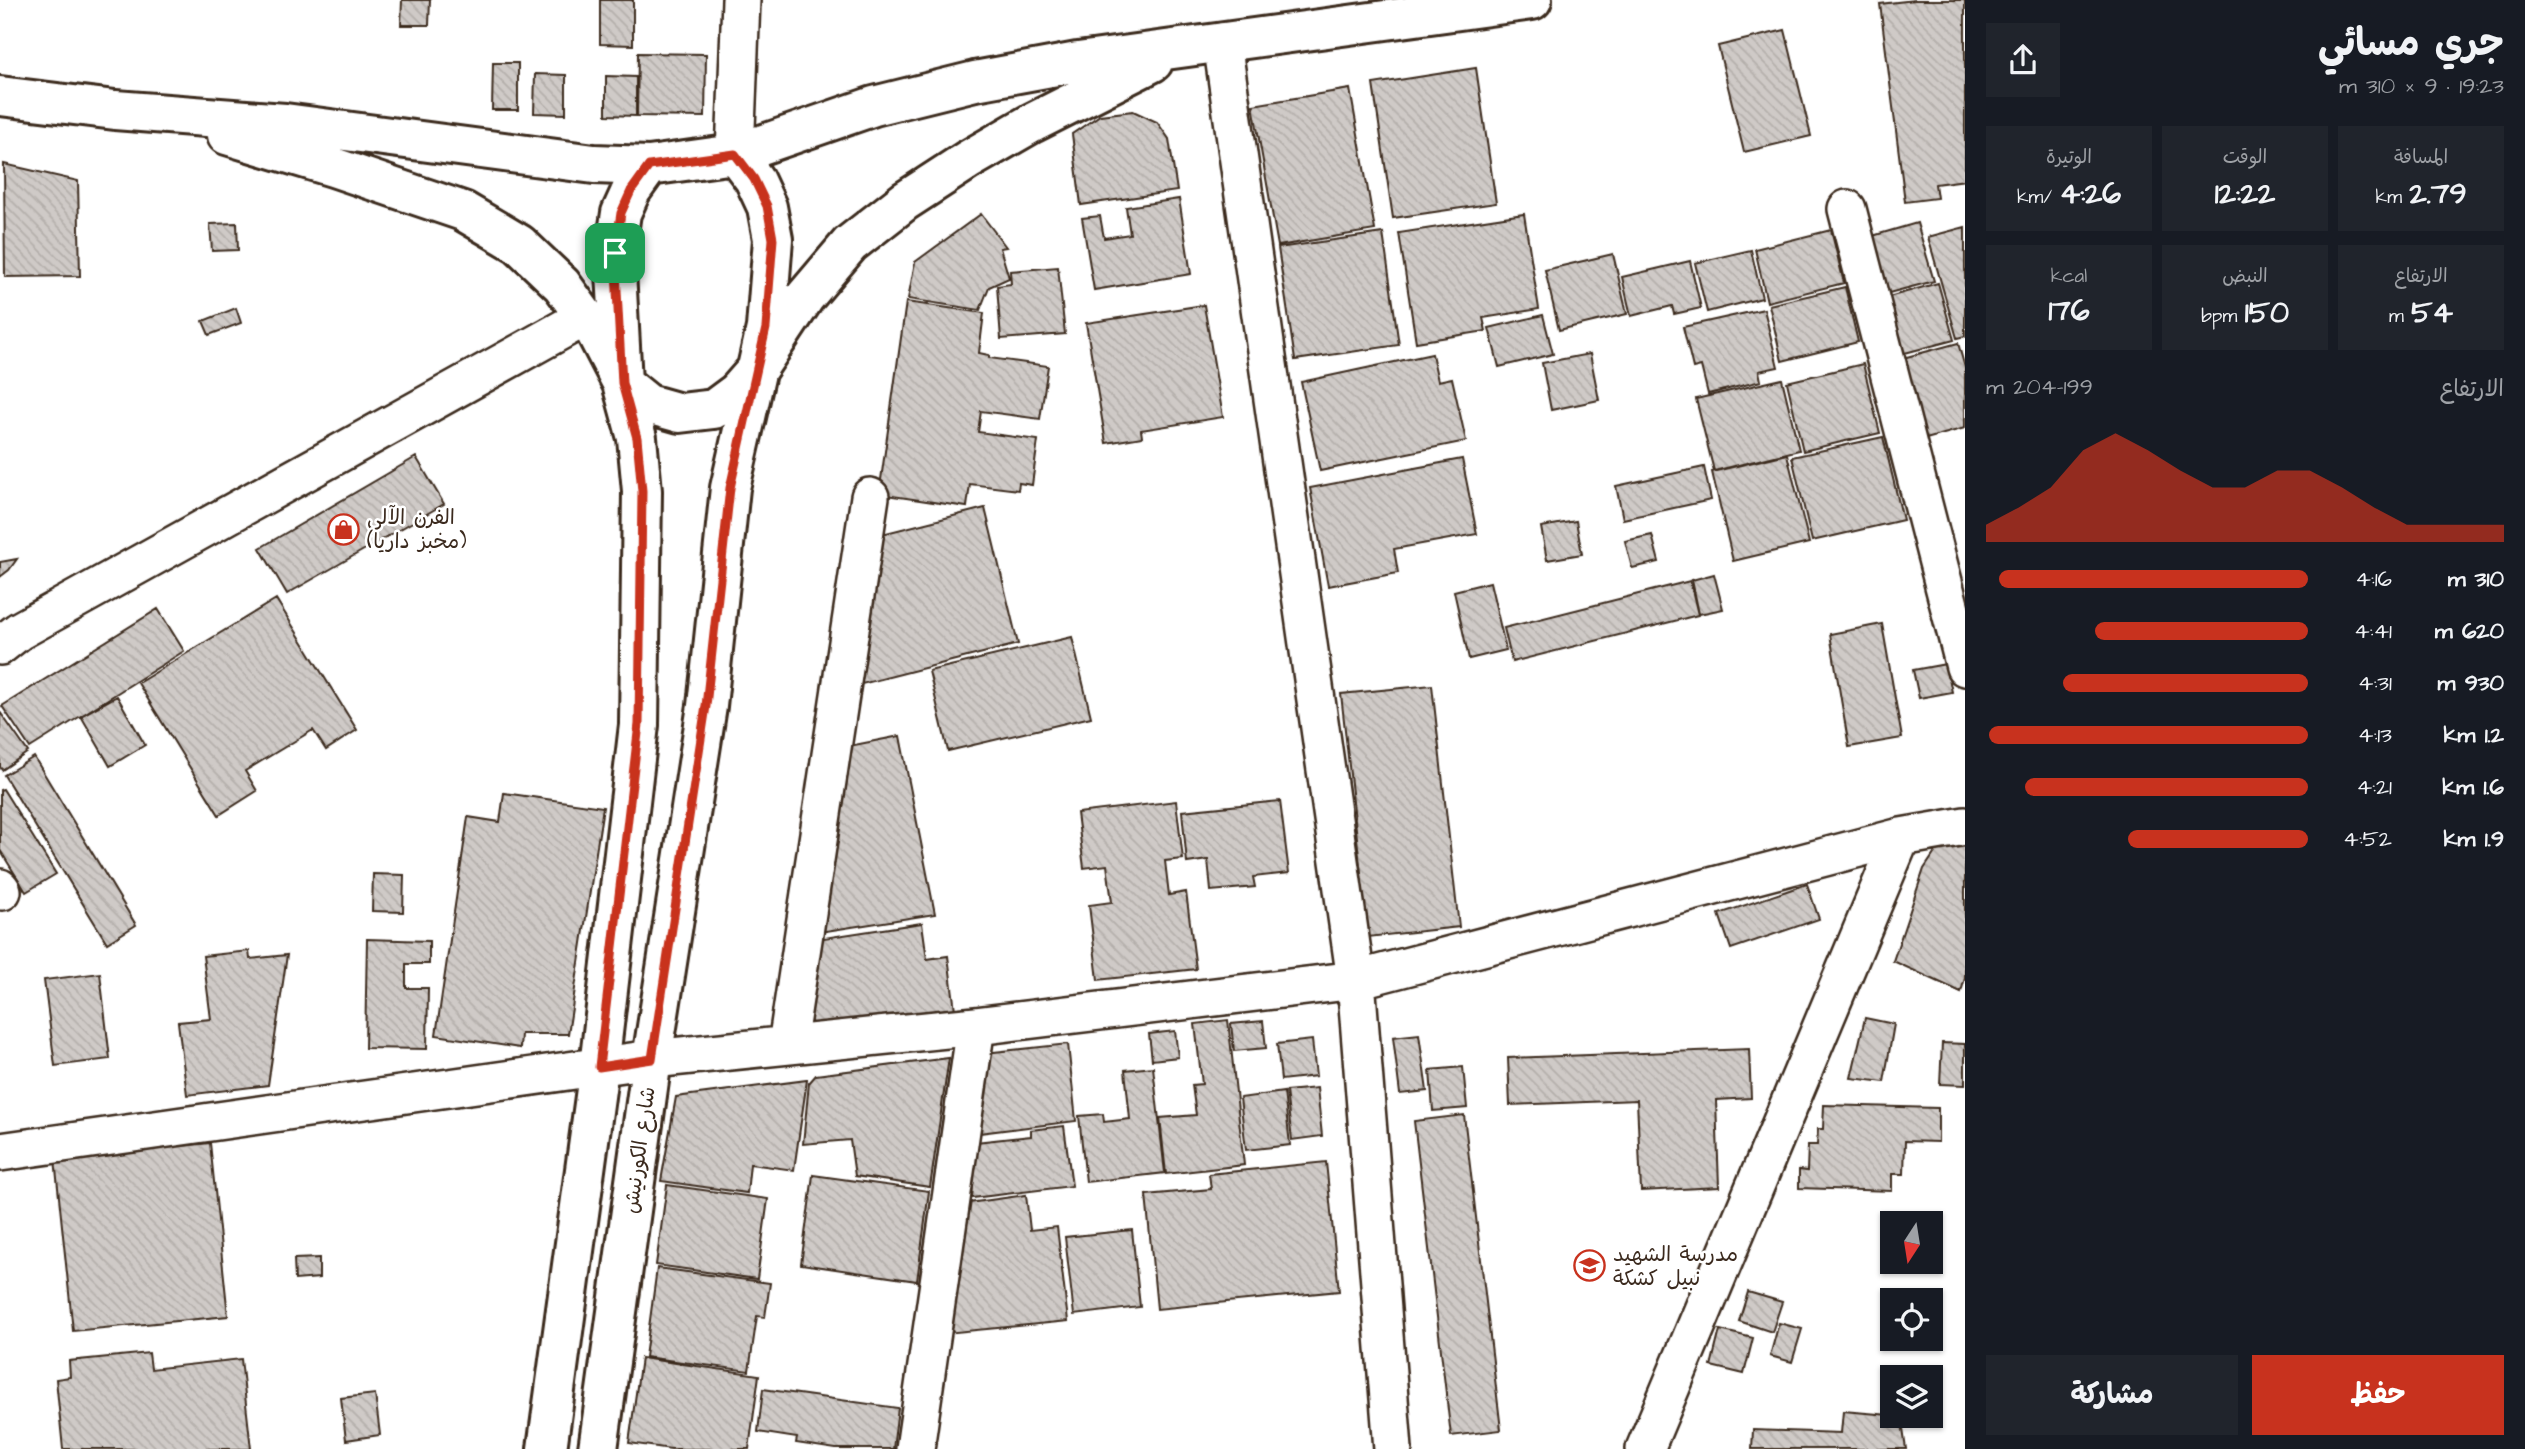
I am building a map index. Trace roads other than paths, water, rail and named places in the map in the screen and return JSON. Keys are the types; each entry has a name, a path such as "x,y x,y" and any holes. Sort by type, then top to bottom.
{"main road":[{"path":"0,96 116,110 285,123 594,164 649,166 735,154 874,106 975,81 1078,62 1532,0"},
{"path":"116,110 192,126 262,145 463,211 519,244 562,285 594,331 622,383 648,404 680,413 714,409 737,392 758,368 805,297 850,244 905,201 1032,123 1182,48"},
{"name":"شارع الكورنيش","path":"598,1449 652,1059 706,706 730,488 766,328 773,239 767,206 754,179 735,154"},
{"path":"547,1449 599,1067 639,724 642,491 637,438 622,383 615,253 621,213 631,191 649,166"}],"street":[{"path":"735,154 741,0"},
{"path":"1222,42 1356,980 1393,1449"},
{"path":"1847,209 1965,667"},
{"path":"0,646 19,631 585,317"},
{"path":"787,1045 870,497"},
{"path":"0,1152 652,1059 976,1026 1356,980 1902,837 1965,826"},
{"path":"1645,1449 1902,837"},
{"path":"915,1449 976,1026"}],"place":[{"name":"الفرن الآلي (مخبز داريا)","path":"344,529"},
{"name":"مدرسة الشهيد نبيل كشكة","path":"1590,1266"}]}
